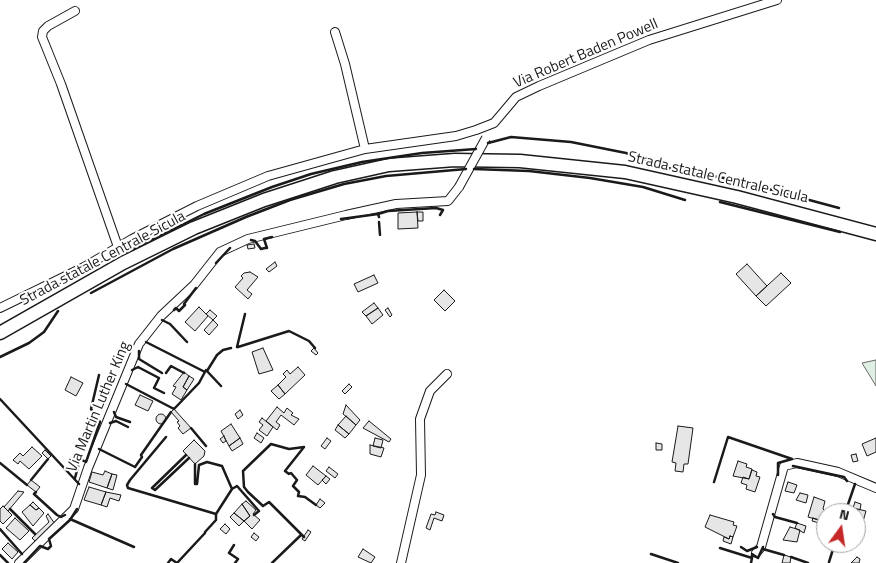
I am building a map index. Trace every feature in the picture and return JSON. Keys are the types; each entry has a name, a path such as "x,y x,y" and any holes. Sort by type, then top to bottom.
{"main road":[{"name":"Strada statale Centrale Sicula","path":"0,333 123,263 194,228 264,200 335,177 389,165 456,160 520,161 573,165 669,181 876,234"}],"street":[{"name":"Via Robert Baden Powell","path":"459,187 494,123 516,97 649,40 777,0"},
{"path":"75,12 48,26 43,31 42,36 61,84 118,247"},
{"path":"334,32 345,64 365,149"},
{"path":"0,308 84,268 118,247 197,206 268,176 365,149 456,136 494,123"},
{"name":"Via Martin Luther King","path":"19,563 74,509 86,474 139,344 161,316 194,285 220,252 248,239 355,213 396,204 448,201 459,187"},
{"path":"401,563 421,475 420,419 430,391 447,374"},
{"path":"756,553 761,546 784,466 797,463 838,472 876,488"}],"green space":[{"path":"876,360 876,386 862,363"}],"building":[{"path":"417,212 418,228 398,229 398,213"},
{"path":"417,212 423,212 423,221 418,221"},
{"path":"254,244 255,248 248,249 247,245"},
{"path":"275,262 277,266 269,272 266,269"},
{"path":"747,264 767,286 756,296 736,274"},
{"path":"250,272 258,277 247,290 252,294 248,299 235,287 243,278 241,276 244,273"},
{"path":"781,273 791,283 766,306 756,296"},
{"path":"374,275 378,283 358,292 354,284"},
{"path":"444,290 455,301 445,311 434,300"},
{"path":"374,303 378,308 366,316 362,312"},
{"path":"199,307 208,316 195,331 185,322"},
{"path":"378,308 383,315 372,324 366,316"},
{"path":"388,308 392,315 390,317 385,310"},
{"path":"210,310 217,316 213,320 206,314"},
{"path":"213,320 218,325 209,335 204,330"},
{"path":"263,348 273,370 259,374 252,352"},
{"path":"314,348 318,353 316,355 311,351"},
{"path":"298,367 305,375 285,394 278,385 286,377 283,374 287,370 290,374"},
{"path":"184,372 189,376 183,387 187,390 181,400 172,394 176,387 173,386"},
{"path":"189,376 194,379 187,390 183,387"},
{"path":"71,377 83,383 76,396 65,390"},
{"path":"349,384 352,387 345,394 342,391"},
{"path":"278,385 285,394 279,399 271,391"},
{"path":"140,395 153,401 148,411 135,405"},
{"path":"346,405 360,420 356,425 343,414"},
{"path":"277,407 284,413 287,408 293,413 291,415 299,419 294,425 281,415 276,422 280,425 277,430 266,421"},
{"path":"174,409 191,428 183,434 178,428 180,426 177,422 179,421 171,412"},
{"path":"240,410 243,415 238,419 235,414"},
{"path":"161,414 166,419 161,424 156,419"},
{"path":"346,416 356,425 349,434 338,425"},
{"path":"262,418 273,427 267,436 259,430 263,425 259,422"},
{"path":"369,421 391,439 389,442 363,428"},
{"path":"231,424 240,438 229,446 221,431"},
{"path":"338,425 349,434 345,438 335,430"},
{"path":"678,426 693,428 688,464 684,464 683,472 675,471 676,463 672,462"},
{"path":"257,433 264,438 261,443 254,438"},
{"path":"224,436 226,441 223,443 220,439"},
{"path":"240,438 243,444 232,451 229,446"},
{"path":"327,438 331,441 325,449 321,446"},
{"path":"375,438 383,440 381,448 373,446"},
{"path":"876,438 876,452 867,456 862,444"},
{"path":"194,440 205,451 204,456 195,464 183,451"},
{"path":"656,443 662,444 662,450 656,450"},
{"path":"370,445 384,448 381,457 370,454"},
{"path":"32,447 42,456 29,469 20,461 18,464 13,460 20,453 23,456"},
{"path":"45,450 51,456 48,459 42,453"},
{"path":"856,454 858,461 853,462 851,455"},
{"path":"738,461 747,464 746,467 752,469 749,479 733,476"},
{"path":"313,466 326,476 318,485 306,475"},
{"path":"329,467 338,474 335,478 326,471"},
{"path":"752,470 757,472 756,476 760,477 755,492 746,489 747,485 741,483 743,477 749,479"},
{"path":"105,471 112,474 107,488 89,482 92,472 103,475"},
{"path":"112,474 117,475 113,490 107,488"},
{"path":"326,476 330,479 326,484 322,480"},
{"path":"31,480 40,487 36,492 27,485"},
{"path":"788,482 797,485 794,493 785,491"},
{"path":"89,487 106,492 101,505 84,500"},
{"path":"18,491 24,492 8,511 4,507"},
{"path":"106,492 121,495 119,501 110,498 107,507 101,505"},
{"path":"800,493 808,495 806,503 796,500"},
{"path":"814,497 825,501 824,503 816,503 816,519 808,517"},
{"path":"320,499 325,503 320,508 316,505"},
{"path":"246,501 256,510 253,514 260,520 252,529 244,521 250,516 242,504"},
{"path":"33,502 39,508 36,510 30,505"},
{"path":"242,504 250,516 244,521 234,513"},
{"path":"30,505 36,510 39,508 44,513 33,526 22,512"},
{"path":"3,506 12,515 3,524 0,521 0,509"},
{"path":"436,512 444,515 442,521 434,518 430,530 426,528 431,514 435,515"},
{"path":"234,513 244,521 239,526 230,517"},
{"path":"48,514 55,524 36,542 32,538 49,522 46,516"},
{"path":"710,515 734,522 733,525 737,526 733,537 730,536 729,539 705,527"},
{"path":"15,518 29,531 20,540 6,528"},
{"path":"797,523 806,526 804,533 795,528"},
{"path":"225,524 230,529 226,534 220,529"},
{"path":"790,527 800,530 797,542 783,540"},
{"path":"308,530 311,532 305,541 302,539"},
{"path":"254,533 259,537 256,541 251,537"},
{"path":"730,536 733,537 731,544 723,541 724,537 729,539"},
{"path":"8,543 18,552 12,559 2,549"},
{"path":"363,549 375,557 371,563 358,557"},
{"path":"784,555 791,557 790,563 782,563"},
{"path":"857,557 860,559 859,563 851,563"}],"wall":[{"path":"488,143 511,137 571,142 626,153 662,167 735,180 839,208"},
{"path":"127,252 204,214 311,174 362,162 422,153 476,149"},
{"path":"91,293 173,249 290,200 344,184 386,176 466,169"},
{"path":"474,169 529,171 590,178 643,187 685,200"},
{"path":"720,202 840,232"},
{"path":"378,214 388,211 436,208 443,210 440,215"},
{"path":"341,219 378,214 379,217"},
{"path":"379,222 380,235"},
{"path":"251,240 255,241 261,249 267,248 264,239 272,237"},
{"path":"216,263 230,248"},
{"path":"174,310 176,308 179,311 196,288"},
{"path":"0,357 29,343 44,332 58,311"},
{"path":"237,347 245,314"},
{"path":"162,320 170,324 187,342"},
{"path":"238,347 289,331 309,341 315,348"},
{"path":"146,342 205,372"},
{"path":"207,371 217,355 223,350 231,348"},
{"path":"139,351 139,359 162,373"},
{"path":"166,373 171,366 184,373"},
{"path":"132,370 138,367 159,378 154,388 164,393"},
{"path":"126,384 174,409 199,383 206,370 221,386"},
{"path":"75,478 80,459 86,462 100,422 91,409 99,375"},
{"path":"0,399 79,484"},
{"path":"114,412 116,417 130,422"},
{"path":"99,449 135,467 142,457 141,455 171,412"},
{"path":"110,423 116,421 128,427"},
{"path":"191,428 206,446"},
{"path":"166,437 130,480 127,485 128,488 216,514 232,489 237,486 259,511 254,515"},
{"path":"714,482 728,437 792,459"},
{"path":"304,537 269,502 263,506 248,492 244,487 243,471 271,444 289,449 304,447 285,471 289,474 291,473 297,480 293,486 299,492 298,496 305,497 316,505"},
{"path":"186,455 152,488 155,490 189,458"},
{"path":"31,480 48,459"},
{"path":"778,475 778,463 792,459"},
{"path":"197,484 199,465 207,462 222,466 232,489"},
{"path":"0,463 27,485"},
{"path":"195,464 195,484 197,484"},
{"path":"793,466 844,477 847,481"},
{"path":"848,503 855,484"},
{"path":"36,492 34,494 57,515 61,517 65,515"},
{"path":"10,509 35,534"},
{"path":"24,563 40,546 48,549 51,546 49,539 70,520 77,509"},
{"path":"205,532 216,520 216,514"},
{"path":"773,514 775,517 797,523"},
{"path":"70,519 134,547"},
{"path":"0,529 22,554"},
{"path":"177,563 205,533"},
{"path":"272,563 301,535"},
{"path":"234,545 229,553 238,559 235,563"},
{"path":"741,547 747,551 757,547"},
{"path":"752,558 752,554 758,558 763,547"},
{"path":"720,548 752,558 751,563"},
{"path":"763,549 784,555"},
{"path":"829,562 832,553"},
{"path":"651,554 678,563"},
{"path":"0,555 8,563"},
{"path":"791,557 808,563"},
{"path":"168,563 171,559 177,563"}]}
